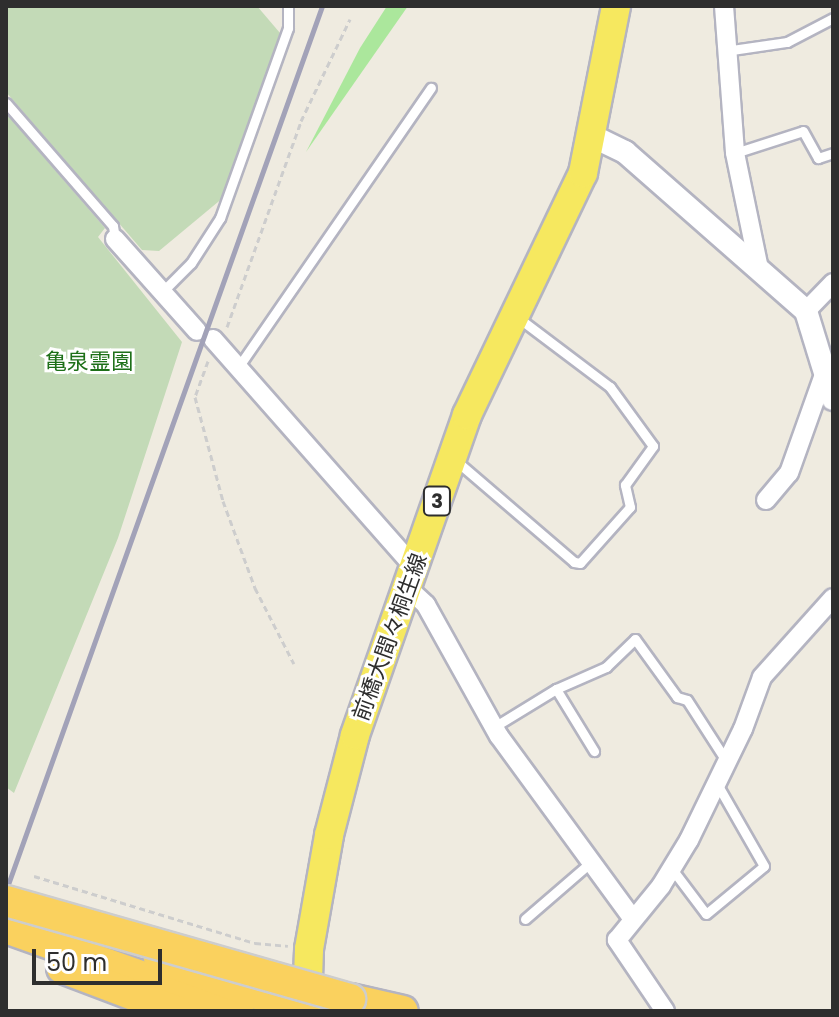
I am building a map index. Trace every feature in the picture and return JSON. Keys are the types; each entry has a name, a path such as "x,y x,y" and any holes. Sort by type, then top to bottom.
{"highway":[{"path":"6,903 403,1011"},
{"path":"6,903 305,1011"},
{"path":"6,928 239,1011"},
{"path":"6,948 176,1011"}],"main road":[{"name":"前橋大間々桐生線","path":"305,1011 309,949 338,796 451,457 514,315 567,209 592,136 616,6"}],"street":[{"path":"724,6 735,153 758,264"},
{"path":"592,136 625,152 758,264 806,311 833,399"},
{"path":"115,239 161,293 239,366 412,579 494,727 632,918"},
{"path":"806,311 833,283"},
{"path":"766,500 789,473 826,369"},
{"path":"665,1011 617,946 632,918 672,869 717,784 762,677 833,598"},
{"path":"114,999 139,1011"}],"lane":[{"path":"161,293 191,263 231,193 288,28 288,6"},
{"path":"725,51 787,42 833,18"},
{"path":"239,366 431,88"},
{"path":"6,103 113,226 115,239"},
{"path":"735,153 803,131 818,158 833,153"},
{"path":"451,457 574,562 580,563 630,507 625,485 653,446 610,387 514,315"},
{"path":"494,727 556,689 606,667 635,639 677,697 687,700 727,762"},
{"path":"556,689 594,751"},
{"path":"672,869 706,914 764,866 717,784"},
{"path":"525,919 591,862"}],"path":[{"path":"34,876 255,943 309,949"}],"green space":[{"path":"6,6 257,6 280,33 224,197 159,251 142,250 6,92"},
{"path":"387,6 408,6 306,152 360,48"},
{"name":"亀泉霊園","path":"6,113 105,228 98,237 182,342 118,538 14,793 6,787"}],"railway":[{"path":"6,890 322,6"}]}
